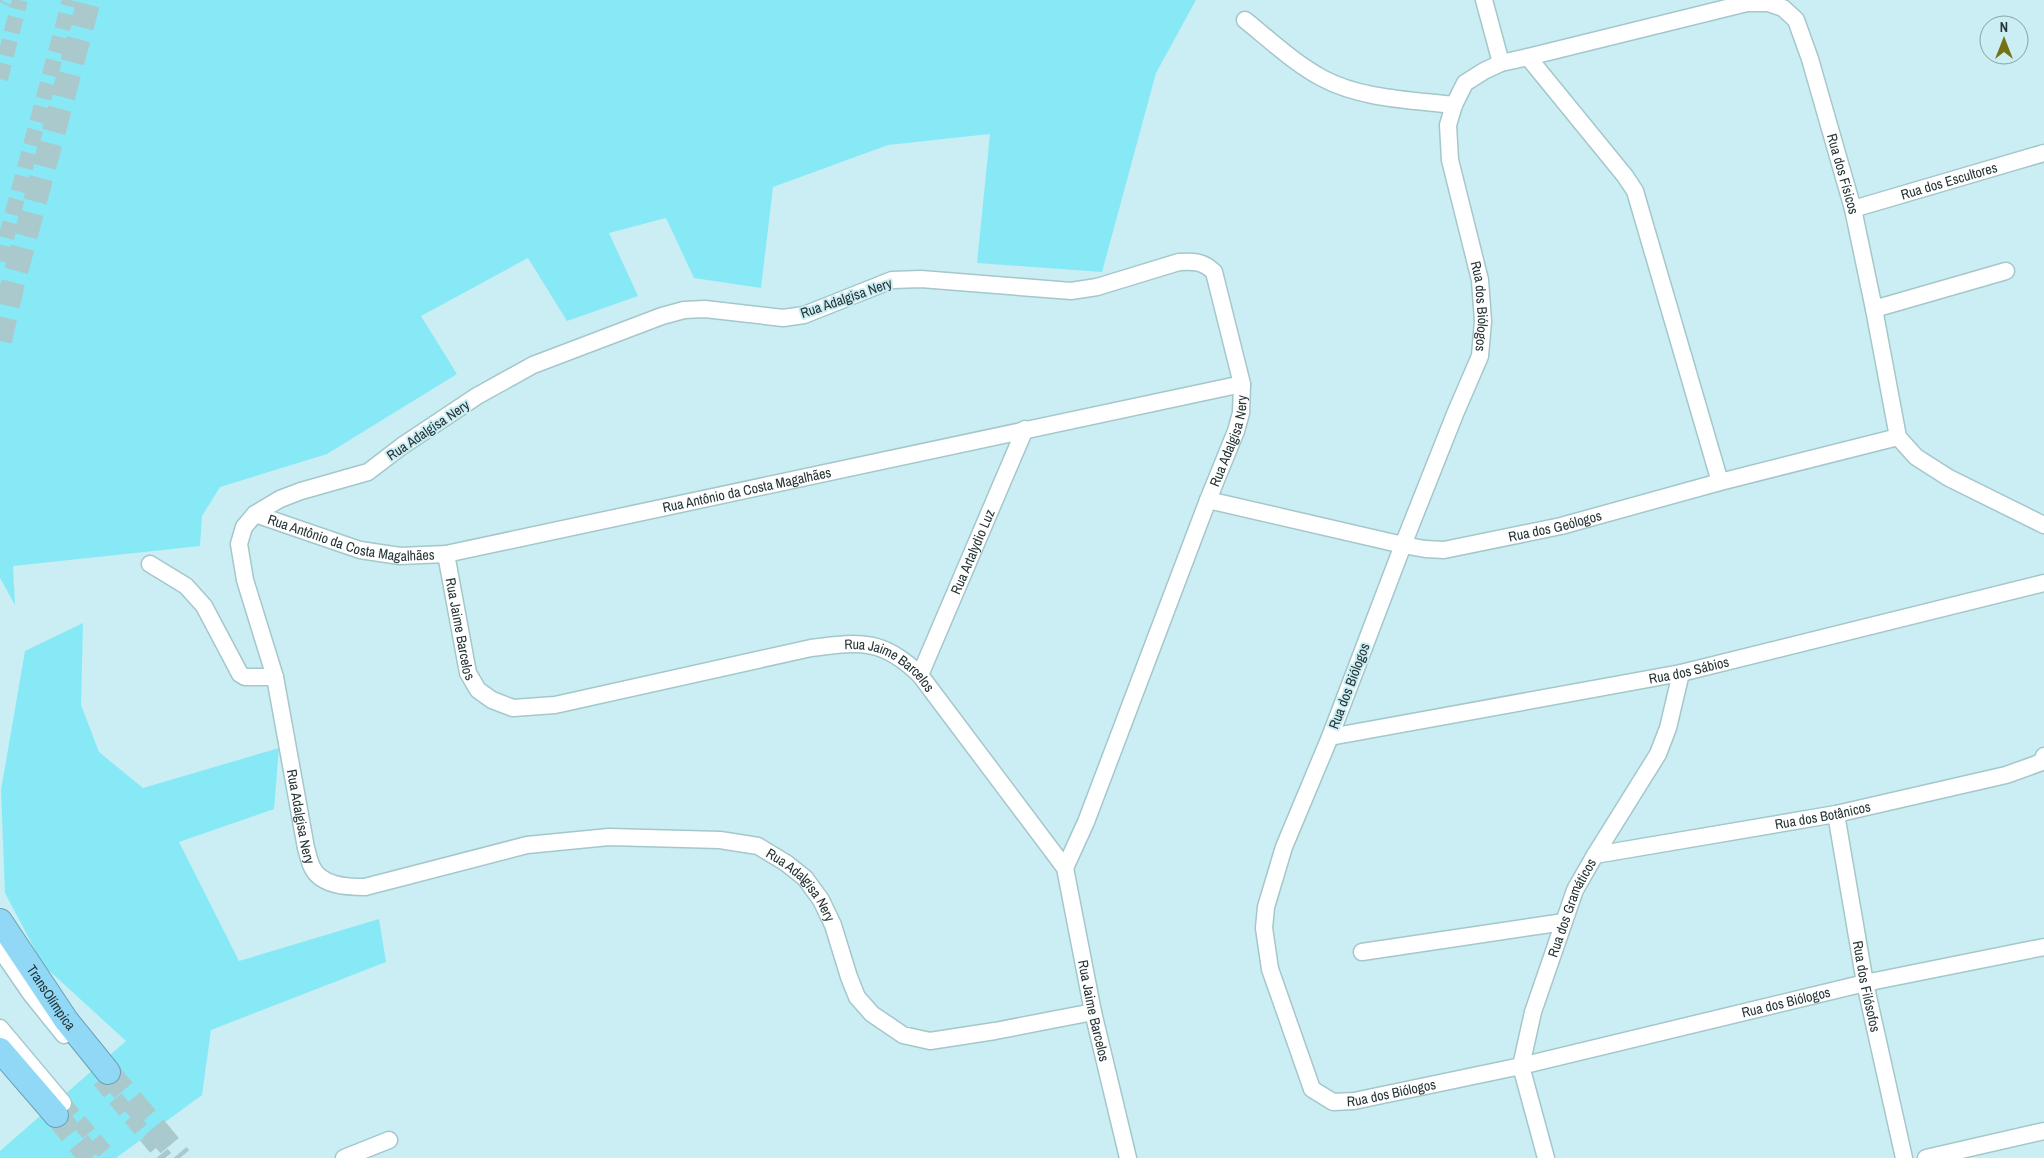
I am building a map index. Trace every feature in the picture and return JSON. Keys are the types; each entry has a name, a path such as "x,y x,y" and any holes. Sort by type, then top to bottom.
{"highway":[{"name":"TransOlímpica","path":"0,921 104,1076"},
{"path":"0,1050 60,1109"}],"street":[{"path":"1484,0 1501,63"},
{"name":"Rua dos Físicos","path":"1528,57 1747,3 1768,2 1783,8 1796,20 1810,58 1853,209 1898,437"},
{"path":"1245,20 1295,61 1323,79 1360,93 1454,105"},
{"path":"1528,57 1625,176 1635,191 1720,482"},
{"name":"Rua dos Biólogos","path":"1528,57 1501,63 1484,71 1465,84 1454,105 1448,126 1450,160 1480,280 1483,321 1480,356 1403,545 1330,737 1284,847 1266,907 1264,928 1270,969 1312,1089 1333,1102 1354,1100 1521,1066 1865,983 2044,947"},
{"name":"Rua dos Escultores","path":"1853,209 2044,153"},
{"name":"Rua Adalgisa Nery","path":"1065,868 1086,822 1236,431 1241,413 1242,384 1214,272 1206,264 1193,261 1179,262 1097,287 1071,291 920,279 892,280 804,315 790,317 758,316 705,309 684,310 662,316 533,365 477,396 402,446 368,472 280,499 255,514 244,527 239,544 245,580 275,676 306,848 313,868 327,881 345,887 365,887 527,845 609,837 720,840 758,846 786,863 805,878 821,900 833,925 857,997 872,1014 903,1035 930,1040 995,1031 1093,1012"},
{"path":"1874,309 2006,271"},
{"name":"Rua Antônio da Costa Magalhães","path":"255,514 360,550 400,556 446,554 1242,384"},
{"name":"Rua Artalydio Luz","path":"920,675 1025,429"},
{"path":"1898,437 1916,457 1949,478 2044,525"},
{"name":"Rua dos Geólogos","path":"1208,500 1403,545 1444,550 1561,526 1720,482 1898,437"},
{"name":"Rua Jaime Barcelos","path":"446,554 468,673 478,690 492,700 513,708 555,705 811,648 854,643 884,648 905,660 920,675 1065,868 1093,1012 1128,1158"},
{"path":"150,564 186,586 204,606 240,674 245,677 275,676"},
{"name":"Rua dos Sábios","path":"1330,737 1681,673 2044,583"},
{"name":"Rua dos Gramáticos","path":"1546,1158 1521,1066 1533,1012 1575,890 1658,754 1668,728 1681,673"},
{"name":"Rua dos Botânicos","path":"1595,855 1836,814 2006,775 2043,760"},
{"name":"Rua dos Filósofos","path":"1836,814 1865,983 1904,1158"},
{"path":"1362,952 1564,922"},
{"name":"TransOlímpica","path":"0,949 30,994 104,1076"},
{"path":"0,1028 60,1109"},
{"path":"1926,1158 2044,1131"},
{"path":"344,1158 389,1140"}],"shaded area":[{"path":"0,0 1196,0 1156,73 1102,272 977,263 990,134 888,145 773,187 761,288 694,278 666,218 609,233 638,296 567,321 528,258 421,316 457,374 327,454 220,487 202,516 200,546 13,566 15,605 0,578"},
{"path":"83,623 81,705 99,752 143,788 279,748 274,809 179,842 239,961 379,919 386,962 211,1030 202,1095 116,1158 0,1158 0,1151 126,1041 43,965 5,893 1,790 25,651"}],"tunnel":[{"path":"0,79 20,0"},
{"path":"0,261 70,0"},
{"path":"0,341 12,287 89,0"},
{"path":"108,1072 180,1158"},
{"path":"100,1080 165,1158"},
{"path":"63,1103 110,1158"},
{"path":"56,1115 91,1158"}]}
